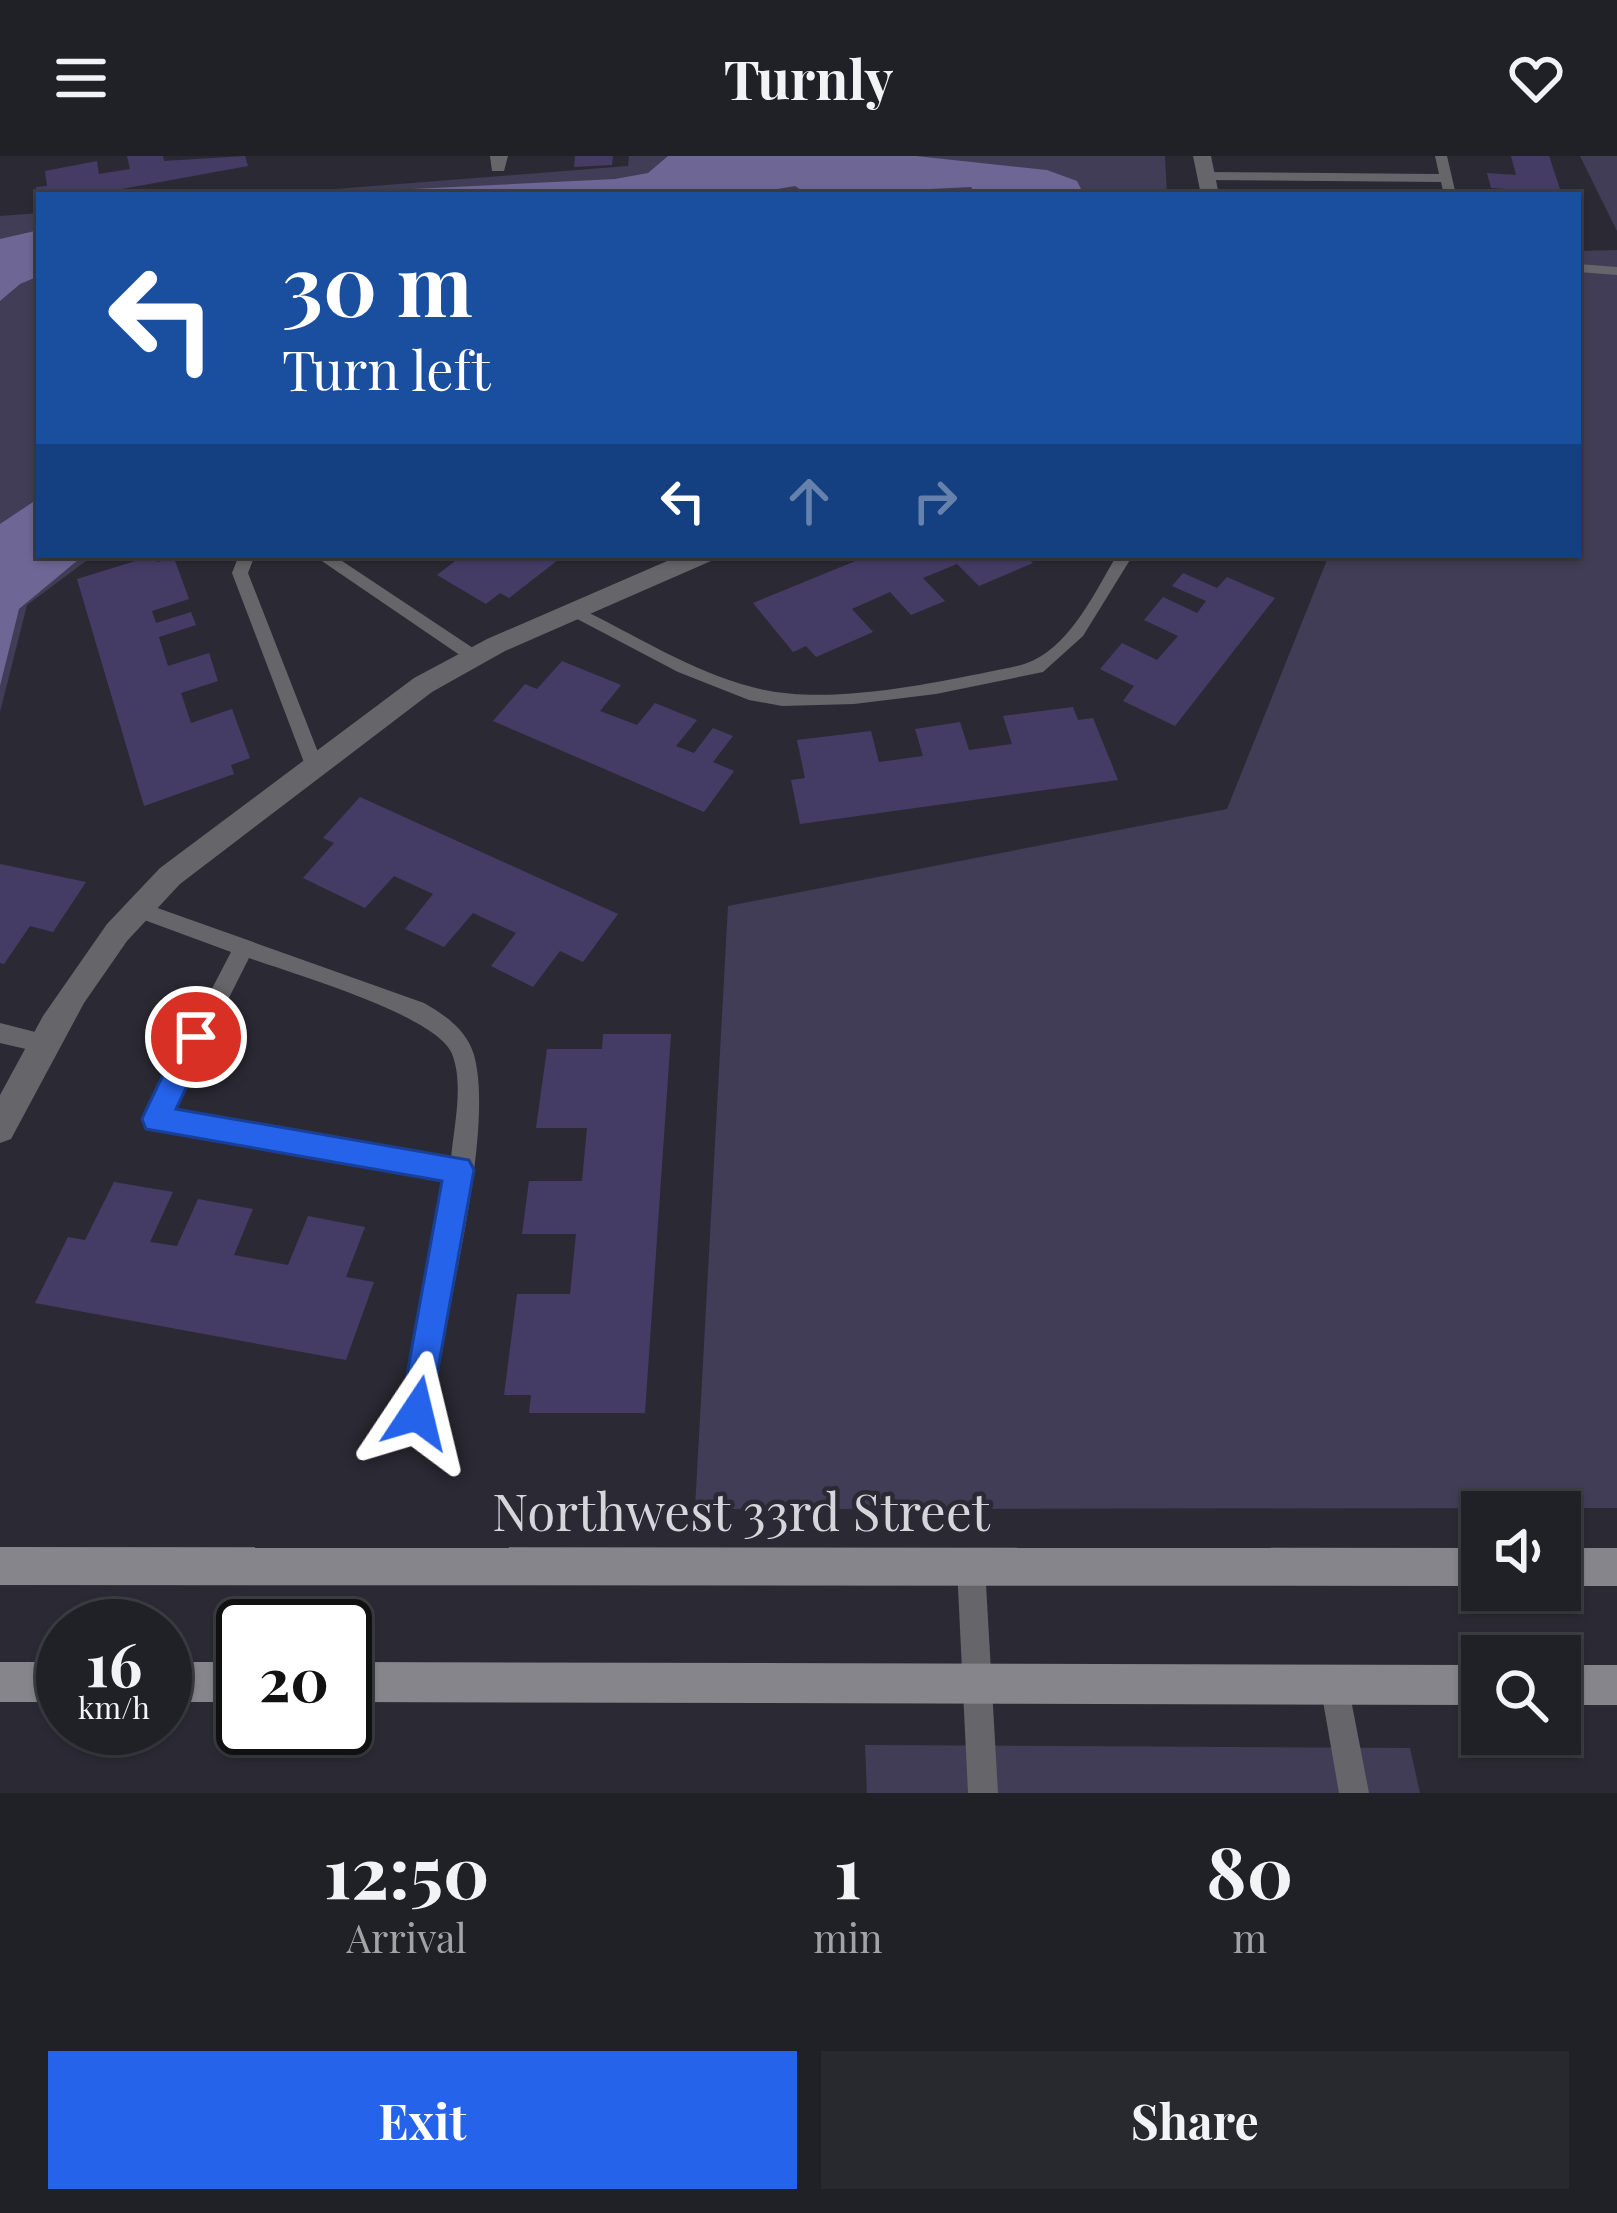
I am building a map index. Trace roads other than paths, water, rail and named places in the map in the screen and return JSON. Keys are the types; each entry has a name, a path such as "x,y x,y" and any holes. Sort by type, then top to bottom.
{"street":[{"path":"0,1128 93,960 135,908 208,845 405,696 473,656 696,558"},
{"name":"Northwest 33rd Street","path":"0,1566 1461,1568"},
{"path":"1581,1568 1617,1568"},
{"path":"0,1682 36,1682"},
{"path":"372,1682 1461,1685"},
{"path":"1581,1685 1617,1685"}],"lane":[{"path":"1374,156 1381,177"},
{"path":"1441,156 1449,192"},
{"path":"1206,176 1446,178"},
{"path":"1581,268 1617,271"},
{"path":"246,558 240,573 314,765"},
{"path":"326,558 473,656"},
{"path":"571,611 741,690 779,699 845,698 1036,667 1051,659 1075,633 1123,558"},
{"path":"135,908 416,1010 452,1035 464,1054 469,1087 459,1170 417,1413"},
{"path":"243,949 156,1119 459,1170"},
{"path":"0,1033 43,1043"},
{"path":"971,1568 982,1793"},
{"path":"1334,1684 1354,1793"}]}
